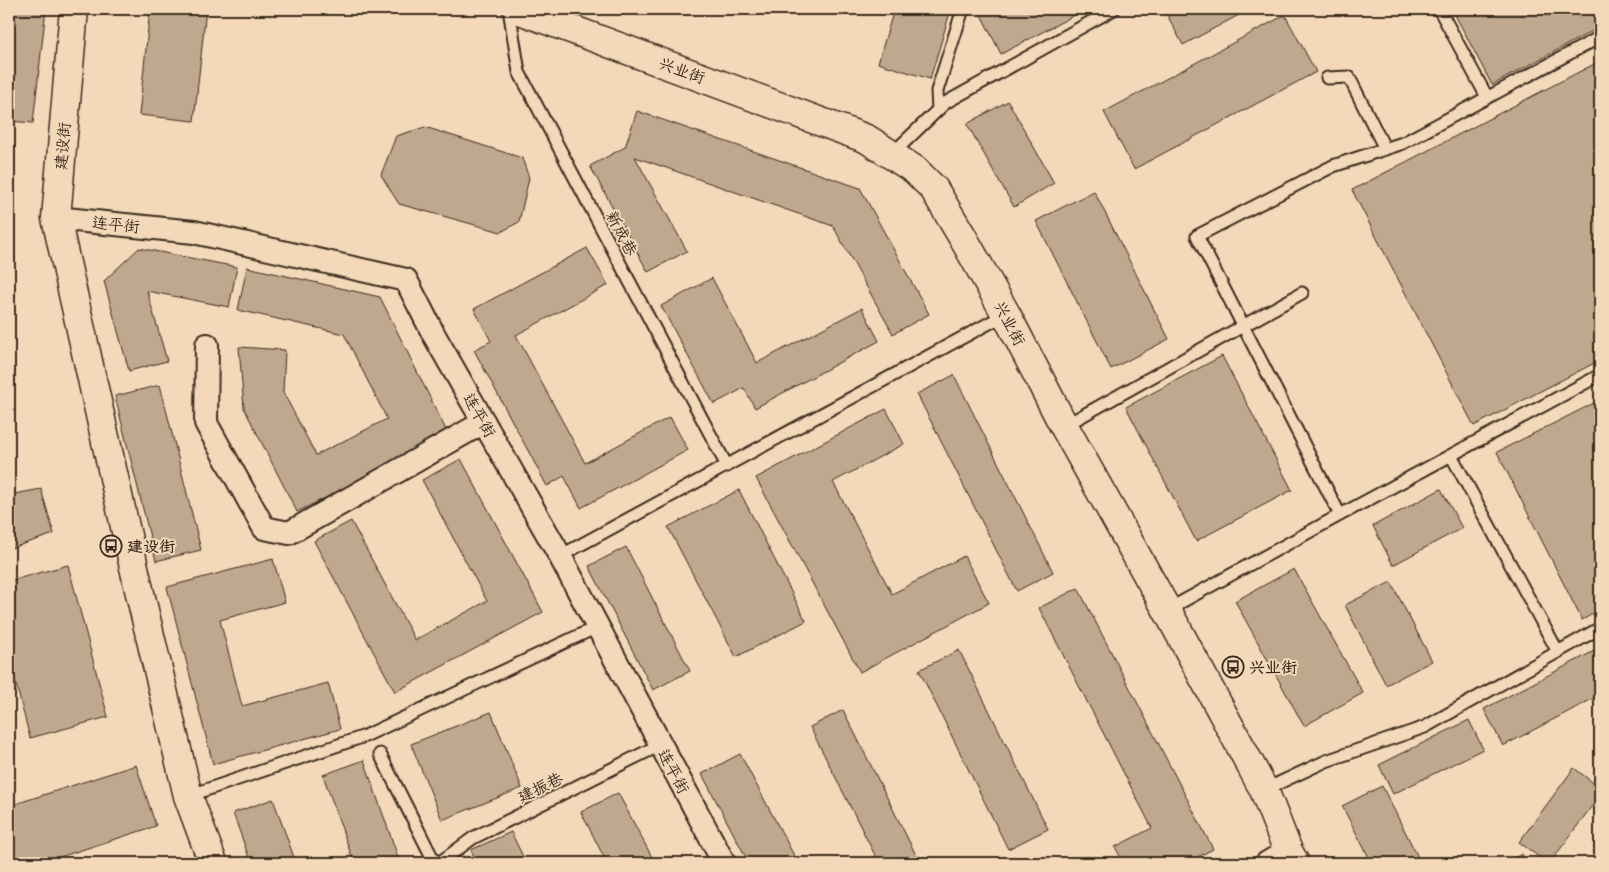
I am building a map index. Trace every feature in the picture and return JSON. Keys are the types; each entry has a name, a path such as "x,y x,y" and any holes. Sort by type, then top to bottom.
{"main road":[{"name":"建设街","path":"74,9 56,218 188,796 213,863"},
{"name":"兴业街","path":"517,9 559,15 858,136 892,154 915,170 934,189 1006,314 1064,426 1167,610 1264,790 1283,859"}],"street":[{"name":"连平街","path":"56,218 194,232 406,280 434,335 560,556 724,863"},
{"path":"207,345 206,422 264,528 289,533 484,422"}],"lane":[{"name":"新成巷","path":"509,9 519,72 727,466"},
{"path":"938,110 937,91 963,9"},
{"path":"892,154 945,103 1114,9"},
{"path":"1439,9 1487,98"},
{"path":"1340,514 1197,236 1333,166 1403,142 1600,37"},
{"path":"1327,78 1349,77 1385,149"},
{"path":"1064,426 1302,293"},
{"path":"560,556 1006,314"},
{"path":"1167,610 1340,514 1600,375"},
{"path":"1451,455 1558,652"},
{"path":"188,796 365,736 597,627"},
{"path":"1264,790 1326,761 1425,727 1600,628"},
{"name":"建振巷","path":"439,863 473,838 660,745"},
{"path":"380,754 435,863"}],"building":[{"path":"9,9 46,9 33,123 9,121"},
{"path":"150,9 206,9 194,121 139,115"},
{"path":"894,9 951,9 930,79 878,63"},
{"path":"978,9 1086,9 1001,54"},
{"path":"1164,9 1250,9 1183,45"},
{"path":"1452,9 1600,9 1600,27 1492,85"},
{"path":"1285,15 1316,72 1134,169 1104,112"},
{"path":"1600,61 1600,360 1474,426 1352,190"},
{"path":"1008,101 1054,183 1014,207 967,124"},
{"path":"637,111 860,188 929,314 893,334 833,226 635,157 687,251 648,272 590,166 625,147"},
{"path":"425,127 522,158 529,178 519,222 501,232 399,204 381,175 396,136"},
{"path":"9,180 14,181 9,228"},
{"path":"1094,191 1169,339 1111,369 1036,221"},
{"path":"139,248 237,267 229,307 147,291 167,361 129,371 104,281"},
{"path":"587,248 608,285 516,335 585,463 670,417 688,450 581,508 564,476 547,486 474,350 491,341 474,309"},
{"path":"247,267 380,297 449,436 297,512 244,408 239,347 285,350 283,392 316,455 387,419 344,334 238,310"},
{"path":"712,278 757,363 862,308 879,341 755,408 744,388 714,404 661,306"},
{"path":"1222,356 1292,490 1196,541 1126,407"},
{"path":"954,375 1053,572 1017,591 917,394"},
{"path":"9,380 14,381 9,424"},
{"path":"160,385 201,550 156,561 115,396"},
{"path":"1600,400 1600,610 1582,620 1497,452"},
{"path":"886,409 904,444 833,482 892,594 964,556 989,603 860,672 756,478"},
{"path":"461,459 543,612 395,692 314,541 351,521 415,640 487,601 422,480"},
{"path":"41,489 54,534 9,549 9,495"},
{"path":"1441,489 1462,528 1393,565 1373,526"},
{"path":"739,490 806,621 736,657 668,527"},
{"path":"626,547 690,671 653,690 589,566"},
{"path":"273,559 285,602 220,620 242,706 328,683 340,729 213,764 167,587"},
{"path":"68,565 108,717 30,738 9,657 9,581"},
{"path":"1294,569 1363,693 1304,726 1235,601"},
{"path":"1391,582 1432,661 1386,685 1345,605"},
{"path":"1078,588 1213,849 1186,863 1124,863 1115,847 1152,828 1039,608"},
{"path":"1600,648 1600,695 1503,746 1484,709"},
{"path":"959,650 1048,829 1008,849 919,670"},
{"path":"843,710 920,863 879,863 810,727"},
{"path":"491,712 522,788 442,820 411,744"},
{"path":"1469,720 1483,749 1393,794 1379,765"},
{"path":"740,754 798,863 749,863 702,774"},
{"path":"364,760 400,863 354,863 323,775"},
{"path":"136,765 156,826 41,863 9,863 9,806"},
{"path":"1574,768 1600,788 1600,795 1550,863 1547,863 1519,842"},
{"path":"1382,786 1421,863 1372,863 1342,806"},
{"path":"618,793 655,863 607,863 581,812"},
{"path":"273,799 296,863 251,863 233,813"},
{"path":"511,832 526,863 477,863 471,850"},
{"path":"1522,854 1527,863 1504,863"}],"place":[{"name":"建设街","path":"111,546"},
{"name":"兴业街","path":"1233,667"}]}
